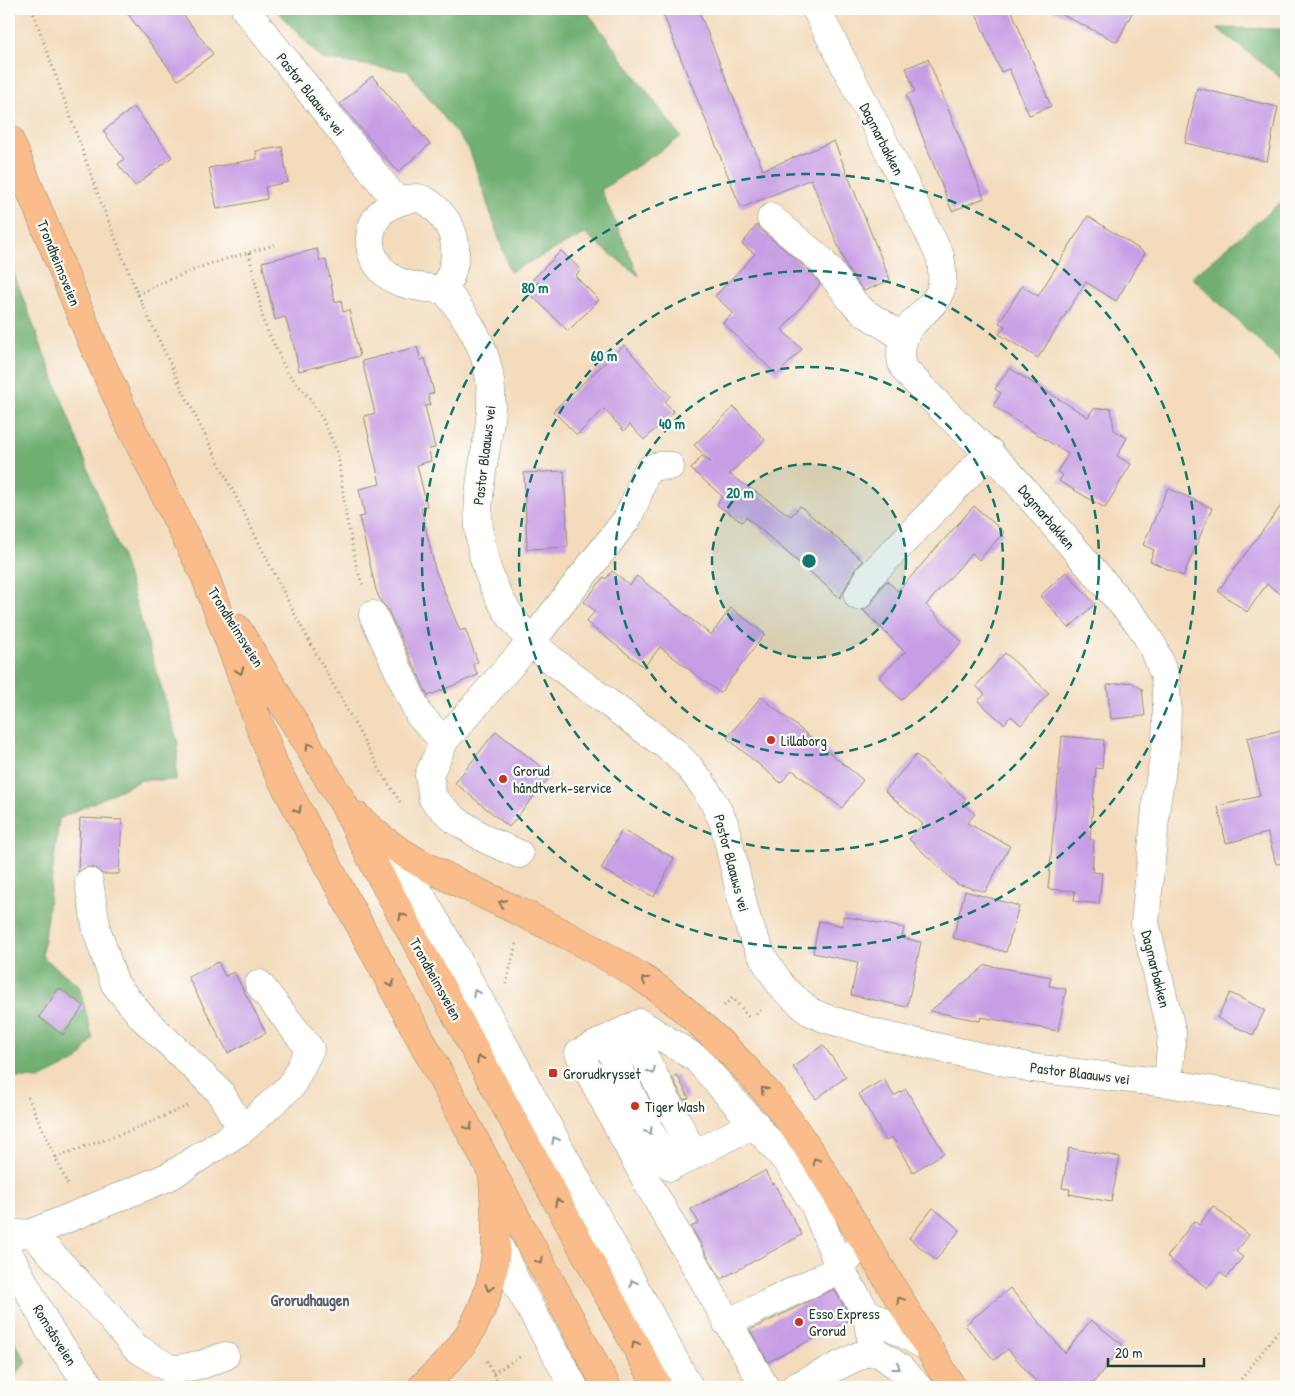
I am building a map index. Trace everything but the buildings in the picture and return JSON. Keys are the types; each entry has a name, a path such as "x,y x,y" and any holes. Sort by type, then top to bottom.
{"highway":[{"name":"Trondheimsveien","path":"9,138 94,347 204,576 343,802 375,866 658,1387"},
{"name":"Trondheimsveien","path":"204,576 275,767 607,1387"},
{"path":"343,802 372,831 390,845 435,871 595,949 651,984 681,1006 714,1036 770,1096 794,1128 833,1186 952,1387"},
{"path":"422,1387 449,1361 470,1333 489,1289 494,1268 496,1240 493,1172"}],"street":[{"name":"Pastor Blaauws vei","path":"244,9 397,202"},
{"name":"Dagmarbakken","path":"816,9 940,256 944,276 941,291 935,301 910,326 903,337 902,355 904,368 937,404 990,452 1140,625 1154,648 1165,677 1167,705 1166,746 1157,798 1145,923 1172,1033 1168,1083"},
{"path":"418,198 428,202 447,222 454,238 456,255 452,275 445,290 426,288 394,279 382,270 374,258 370,239 376,217 384,208 397,202 418,198"},
{"path":"771,218 821,260 853,302 865,313 903,337"},
{"name":"Pastor Blaauws vei","path":"445,290 464,314 480,342 488,366 491,387 491,417 479,495 478,520 481,549 500,600 531,642 551,661 672,750 703,785 724,823 746,917 754,938 764,960 782,988 809,1011 824,1018 882,1035 1032,1068 1168,1083 1286,1103"},
{"path":"858,596 869,577 990,452"},
{"path":"519,854 487,840 454,819 434,799 429,775 444,741 531,642 627,519 638,497 646,471 653,467 670,466"},
{"path":"373,615 419,715 444,741"},
{"path":"390,845 454,953 689,1387"},
{"path":"89,882 98,931 115,984 142,1016 220,1092 242,1130"},
{"path":"225,1356 204,1364 172,1370 135,1347 109,1316 20,1233 80,1213 170,1176 242,1130 291,1086 310,1049 259,984"},
{"path":"765,1387 646,1180 579,1053 640,1023 697,1059 789,1164 814,1204 840,1269 866,1312 873,1349 899,1367 918,1387"},
{"path":"630,1028 682,1161"},
{"path":"606,1040 626,1088 642,1118 682,1161"},
{"path":"646,1180 755,1123"},
{"path":"727,1323 840,1269 856,1248 861,1235"},
{"path":"496,1240 518,1286 574,1387"},
{"name":"Romsåsveien","path":"9,1254 50,1331 91,1387"},
{"path":"866,1312 929,1348"},
{"path":"795,1387 873,1349"}],"path":[{"path":"32,9 100,200 138,295 182,389 295,615 381,772 407,812"},
{"path":"138,295 156,285 209,264 249,254 278,244"},
{"path":"249,254 264,323 287,372 311,400 323,420 338,454 346,515 357,569 373,615"},
{"path":"507,991 506,982 517,938"},
{"path":"720,1010 732,998 750,1017 754,1016 767,1000 782,988"},
{"path":"56,1157 132,1130 220,1092"},
{"path":"28,1096 80,1213"},
{"path":"1235,1387 1286,1320"},
{"path":"493,1372 527,1353"},
{"path":"485,1357 500,1387"}],"green space":[{"path":"275,9 585,9 681,137 601,190 639,276 585,234 510,272 470,151 408,71 322,59"},
{"path":"1217,28 1286,29 1286,82"},
{"path":"1286,198 1286,367 1192,277"},
{"path":"9,261 123,560 178,743 176,780 141,780 59,819 42,956 79,986 93,1039 78,1060 39,1079 9,1077"},
{"path":"9,1331 27,1363 9,1380"}],"place":[{"name":"Lillaborg","path":"771,740"},
{"name":"Grorud håndtverk-service","path":"503,779"},
{"name":"Grorudkrysset","path":"553,1073"},
{"name":"Tiger Wash","path":"635,1106"},
{"name":"Esso Express Grorud","path":"799,1322"}],"district":[{"name":"Grorudhaugen","path":"310,1300"}]}
